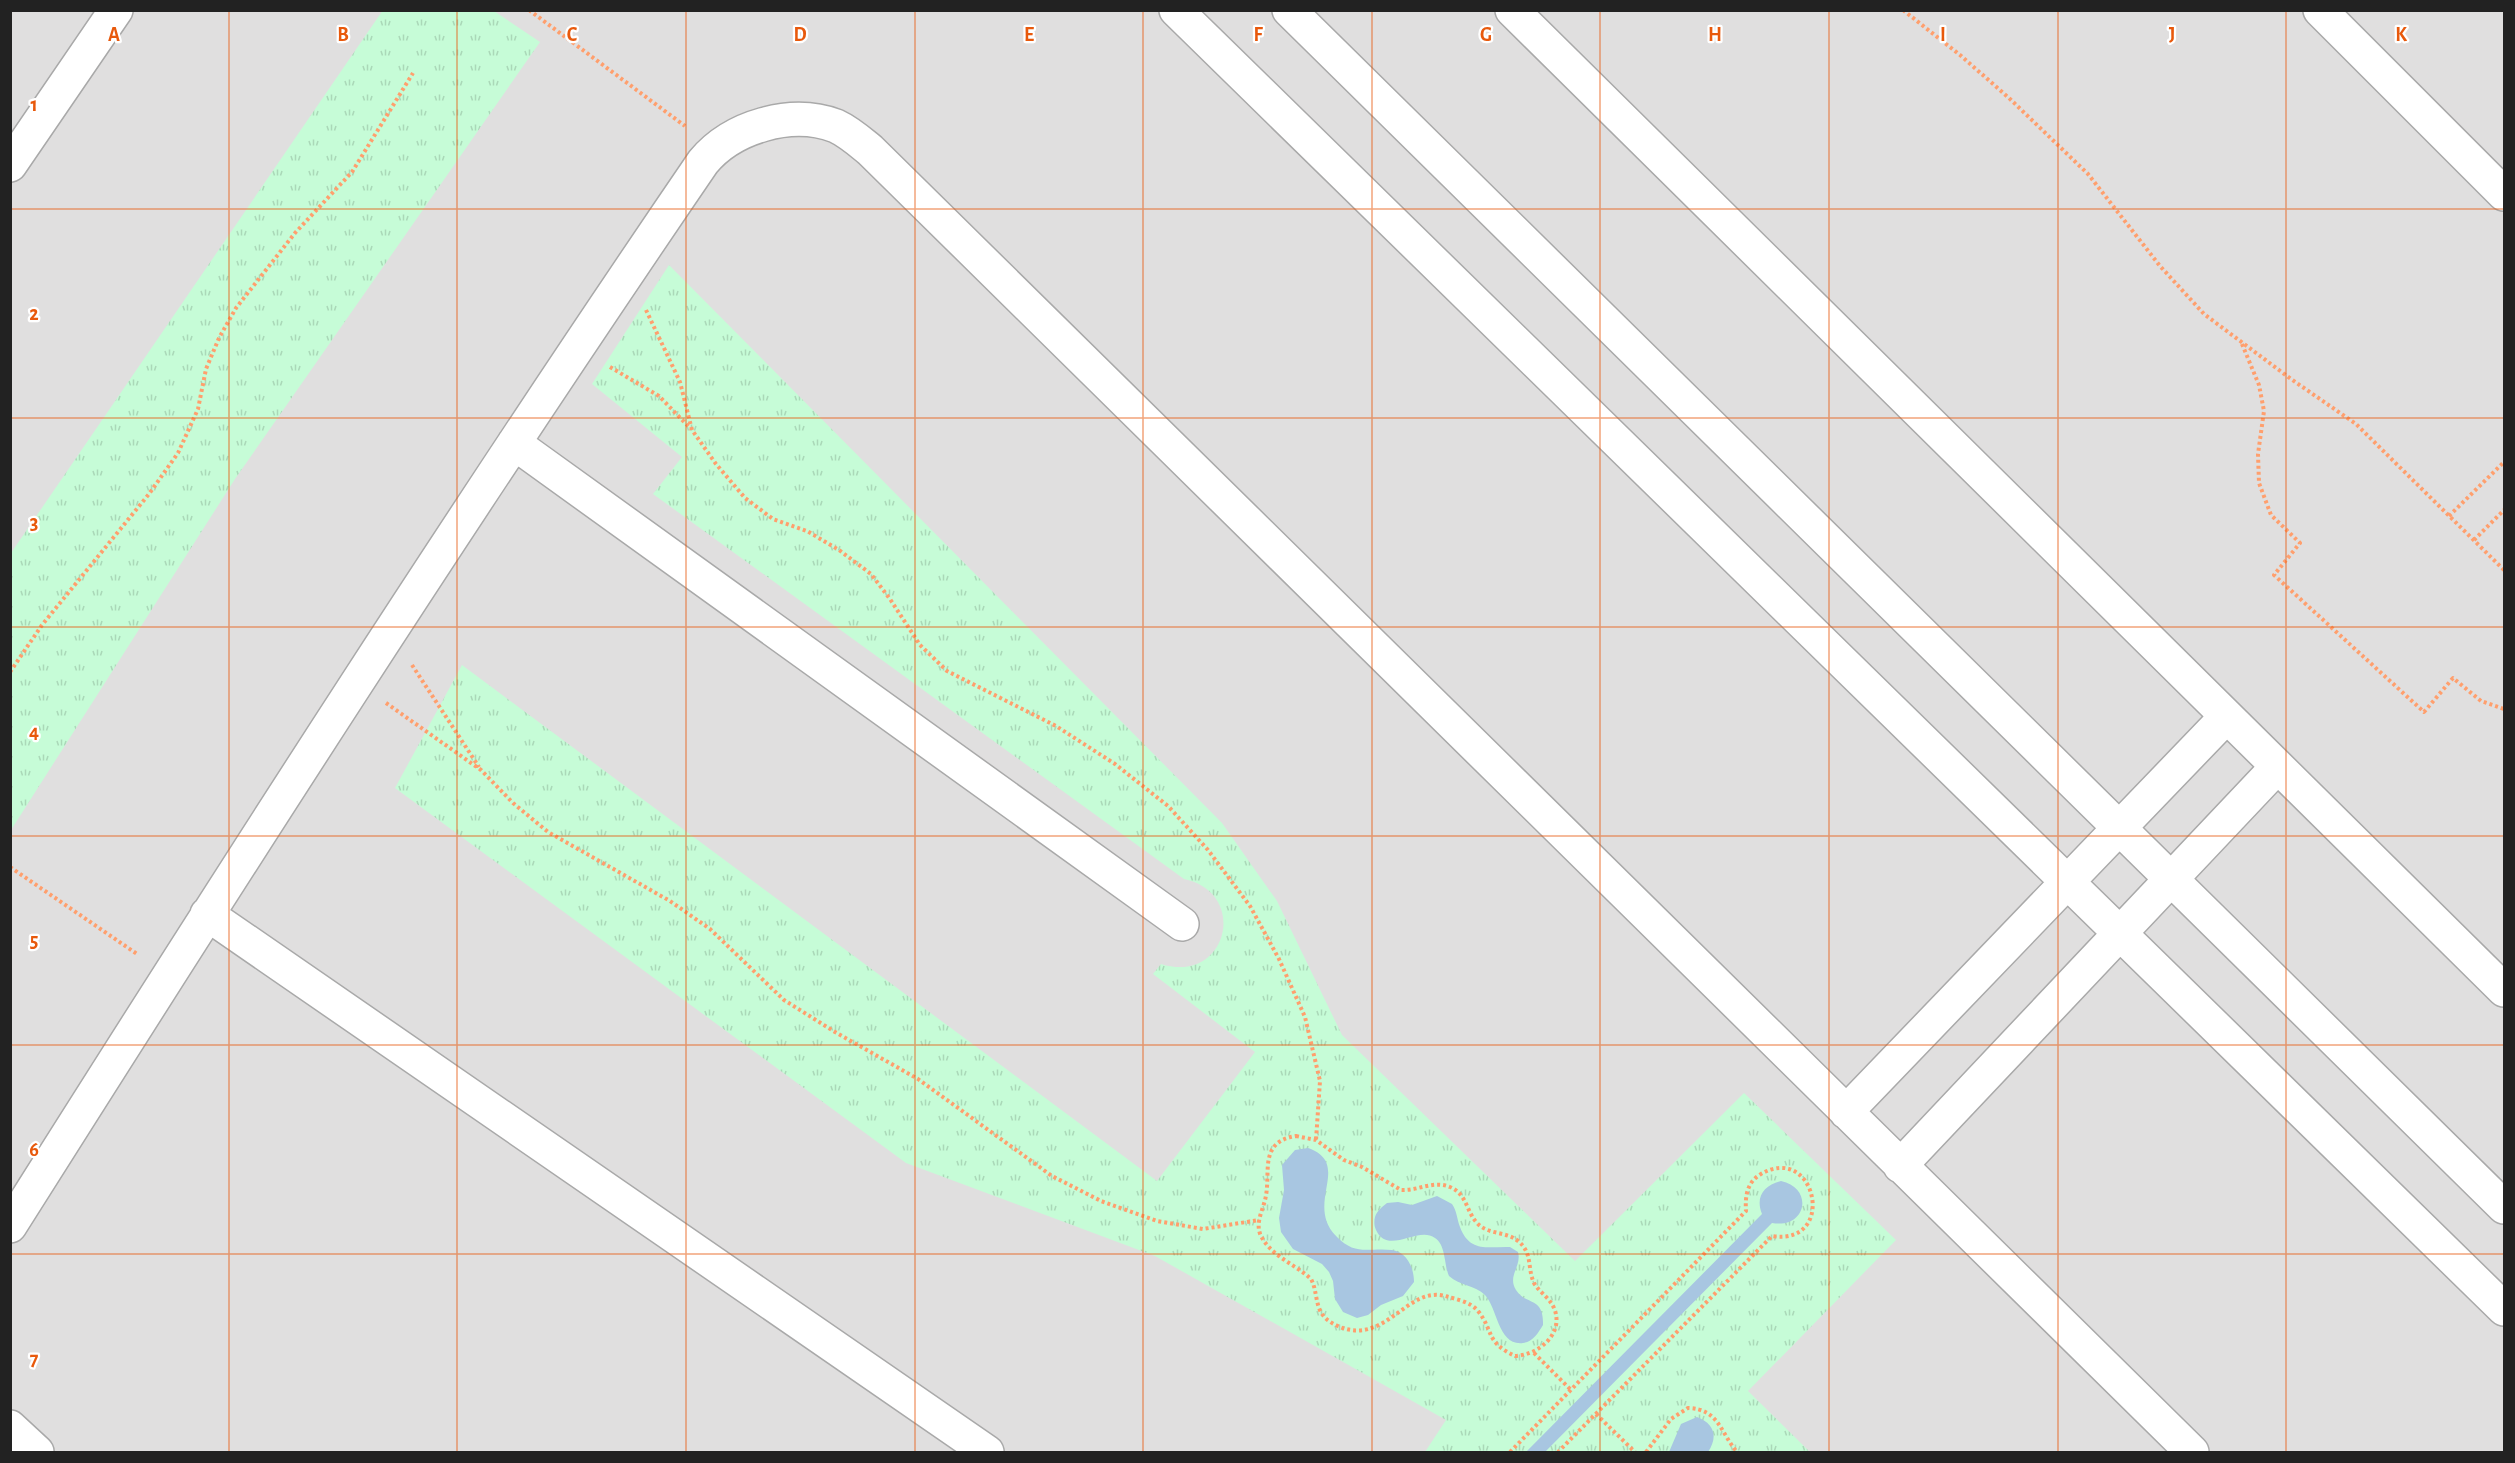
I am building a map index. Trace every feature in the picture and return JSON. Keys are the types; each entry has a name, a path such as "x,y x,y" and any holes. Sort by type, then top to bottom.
{"street":[{"path":"10,165 116,10"},
{"path":"1176,10 2505,1309"},
{"path":"1289,10 2505,1207"},
{"path":"1512,10 2505,990"},
{"path":"2320,10 2505,194"},
{"path":"10,1226 356,682 576,348 702,162 715,148 739,134 757,127 803,120 835,126 862,143 2192,1452"},
{"path":"514,443 1182,924"},
{"path":"1846,1112 2226,717"},
{"path":"1900,1167 2277,767"},
{"path":"207,914 987,1452"},
{"path":"10,1427 37,1452"}],"path":[{"path":"529,10 715,148"},
{"path":"1902,10 1960,55 2001,91 2088,174 2160,266 2204,314 2242,344 2356,424 2505,570"},
{"path":"10,672 42,626 149,494 178,453 198,410 206,369 219,338 236,308 295,233 352,172 413,74"},
{"path":"628,271 680,382 692,430"},
{"path":"2242,344 2259,385 2264,411 2258,454 2259,483 2271,515 2300,543 2274,575 2424,712 2453,678 2481,701 2505,709"},
{"path":"576,348 659,396 692,430 716,464 745,498 773,519 807,531 839,550 871,574 920,645 947,672 1056,726 1115,764 1167,806 1208,850 1250,906 1305,1017 1320,1081 1316,1140"},
{"path":"2449,516 2505,462"},
{"path":"2474,540 2505,510"},
{"path":"390,630 481,770"},
{"path":"356,682 481,770 513,803 548,832 670,901 710,929 784,1000 918,1079 1052,1176 1101,1201 1157,1221 1203,1229 1259,1220"},
{"path":"10,867 168,975"},
{"path":"1307,1136 1316,1140 1344,1160 1362,1167 1401,1190 1435,1184 1450,1187 1464,1198 1478,1224 1489,1231 1518,1241 1528,1255 1534,1282 1549,1299 1556,1313 1552,1335 1534,1353 1515,1356 1493,1341 1477,1309 1462,1300 1441,1295 1431,1295 1420,1300 1371,1329 1353,1331 1336,1325 1323,1316 1318,1308 1311,1279 1276,1255 1261,1235 1259,1220 1265,1200 1270,1152 1278,1142 1287,1137 1307,1136"},
{"path":"1510,1452 1746,1211 1745,1197 1750,1185 1758,1175 1782,1168 1795,1172 1805,1179 1812,1190 1814,1203 1812,1215 1805,1226 1795,1234 1783,1238 1772,1236 1558,1452"},
{"path":"1534,1353 1571,1390"},
{"path":"1646,1452 1671,1419 1688,1408 1707,1411 1737,1452"},
{"path":"1596,1414 1635,1452"}],"shaded area":[{"path":"11,11 2504,11 2504,1452 11,1452"}],"green space":[{"path":"383,10 494,11 540,42 235,479 11,830 11,553"},
{"path":"669,265 1222,823 1277,901 1342,1035 1575,1261 1744,1093 1896,1240 1748,1391 1810,1452 1425,1452 1446,1420 1155,1256 906,1163 395,788 462,665 1157,1181 1255,1052 1153,974 1161,964 1184,967 1202,962 1215,950 1222,935 1223,918 1218,901 1205,888 1184,879 653,494 682,457 592,384"}],"water":[{"path":"1308,1148 1321,1155 1327,1164 1324,1211 1327,1223 1336,1236 1343,1243 1356,1249 1397,1251 1406,1257 1413,1271 1414,1282 1403,1296 1381,1305 1368,1315 1357,1318 1343,1312 1335,1299 1333,1281 1329,1272 1322,1264 1293,1249 1281,1232 1279,1218 1284,1190 1282,1165 1295,1150"},
{"path":"1781,1181 1792,1185 1798,1191 1802,1199 1799,1214 1793,1220 1784,1223 1772,1223 1545,1452 1526,1452 1762,1214 1760,1197 1770,1185"},
{"path":"1437,1196 1452,1204 1464,1236 1469,1241 1481,1247 1510,1247 1518,1252 1514,1285 1520,1295 1538,1305 1543,1316 1543,1325 1530,1341 1523,1343 1508,1339 1485,1295 1449,1276 1443,1250 1435,1238 1420,1235 1395,1241 1381,1237 1376,1230 1375,1217 1387,1203 1398,1202 1412,1205"},
{"path":"1697,1417 1708,1423 1713,1432 1713,1441 1708,1452 1669,1452 1681,1424"}]}
